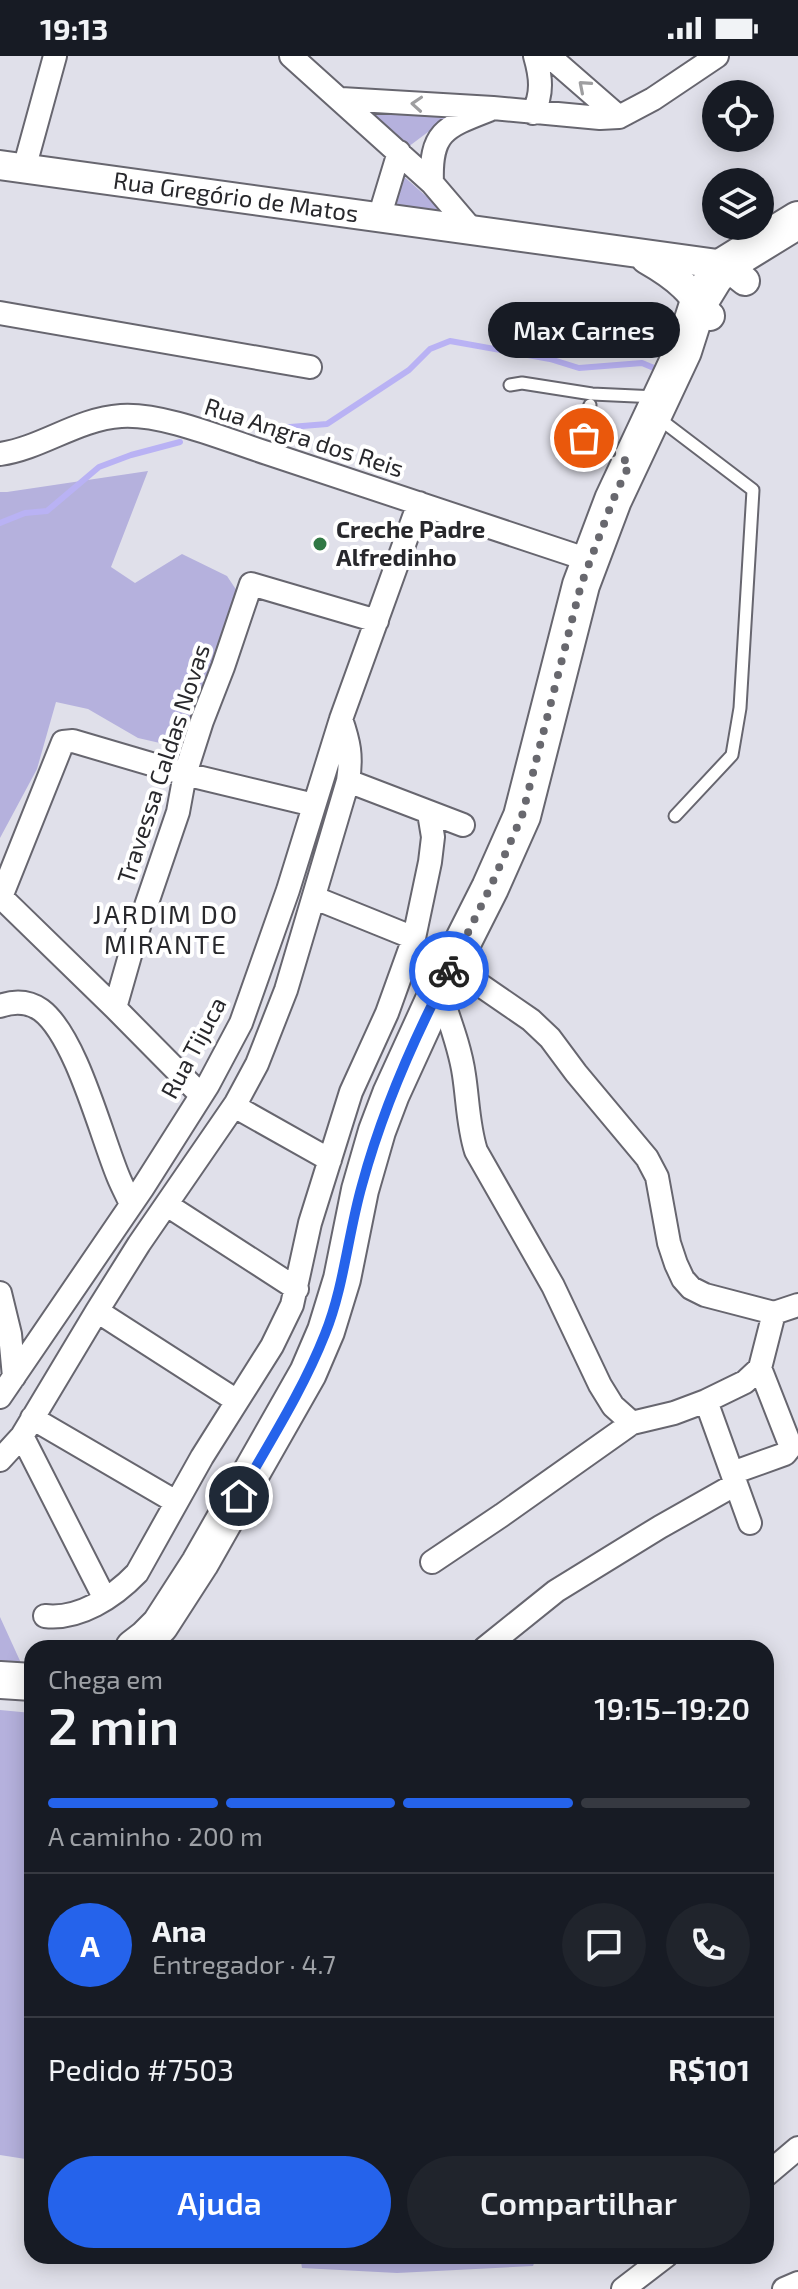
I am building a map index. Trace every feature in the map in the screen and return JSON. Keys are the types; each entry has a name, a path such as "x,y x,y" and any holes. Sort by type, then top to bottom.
{"main road":[{"path":"735,273 798,220"},
{"path":"143,1640 160,1625 200,1563 308,1373 326,1331 342,1279 360,1190 377,1131 391,1094 522,816 571,616 589,560 630,463 705,311 714,278 735,273 798,245"},
{"path":"0,1680 24,1682"}],"street":[{"path":"12,167 55,56"},
{"path":"291,56 432,183 473,231"},
{"path":"533,113 541,90 535,56"},
{"path":"549,56 619,117"},
{"path":"341,99 619,117 653,99 717,56"},
{"path":"432,183 433,153 439,137 452,126 493,108"},
{"path":"379,218 399,152"},
{"name":"Rua Gregório de Matos","path":"12,167 639,254 735,273"},
{"path":"639,254 677,279 705,311"},
{"path":"0,313 310,367"},
{"name":"Rua Angra dos Reis","path":"0,454 20,451 70,428 100,419 123,416 155,419 589,560"},
{"name":"Rua Tijuca","path":"5,1385 131,1204 201,1095 241,1023 288,890 341,719 419,503"},
{"name":"Travessa Caldas Novas","path":"115,1008 178,812 185,774 202,721 251,584 377,621"},
{"path":"0,1460 27,1427 97,1311 234,1106 257,1064 275,1023 348,781 350,744 341,719"},
{"path":"201,1095 1,897 63,742 73,741 185,774 314,805"},
{"path":"348,781 463,825"},
{"path":"45,1616 72,1615 124,1587 137,1573 176,1502 284,1325 297,1289 310,1223 351,1092 387,1013 414,938 433,837 429,813"},
{"path":"315,898 414,938"},
{"path":"445,977 531,1020 550,1038 647,1158 657,1177 676,1264 691,1288 705,1295 774,1313 798,1305"},
{"path":"445,977 476,1151 553,1286 600,1385 613,1406 632,1423"},
{"path":"0,1006 27,1003 41,1010 52,1022 71,1052 118,1178 131,1204"},
{"path":"234,1106 330,1160"},
{"path":"167,1205 297,1289"},
{"path":"0,1293 10,1334 5,1385"},
{"path":"97,1311 237,1401"},
{"path":"432,1562 632,1423 674,1413 745,1382 760,1368 774,1313"},
{"path":"495,1640 556,1591 734,1478 785,1454 789,1442 760,1368"},
{"path":"706,1401 750,1523"},
{"path":"27,1427 176,1502"},
{"path":"27,1427 105,1599"},
{"path":"774,2168 798,2148"},
{"path":"623,2289 656,2264"},
{"path":"784,2289 798,2283"}],"lane":[{"path":"510,385 522,383 657,406 753,490 740,708 732,755 675,816"},
{"path":"590,405 581,429 582,436 630,463"}],"shaded area":[{"path":"355,104 452,114 408,147"},
{"path":"400,173 446,214 391,204"},
{"path":"148,471 111,567 135,583 182,554 227,576 237,591 186,749 138,738 88,709 56,702 37,769 0,838 0,492"},
{"path":"0,1617 21,1663 0,1661"},
{"path":"0,1710 24,1712 24,2159 0,2155"},
{"path":"301,2264 534,2264 397,2273 302,2268"}],"waterway":[{"path":"278,428 327,424 409,370 430,349 450,341 550,359 579,368 642,363 654,368"},
{"path":"0,523 25,513 47,511 99,467 180,442"}],"way so far":[{"path":"449,971 522,816 571,616 589,560 630,463 584,438"}],"place":[{"name":"Max Carnes","path":"584,438"},
{"name":"Creche Padre Alfredinho","path":"320,544"}],"district":[{"name":"JARDIM DO MIRANTE","path":"166,930"}],"route":[{"path":"239,1496 308,1373 326,1331 342,1279 360,1190 377,1131 391,1094 449,971"}]}
